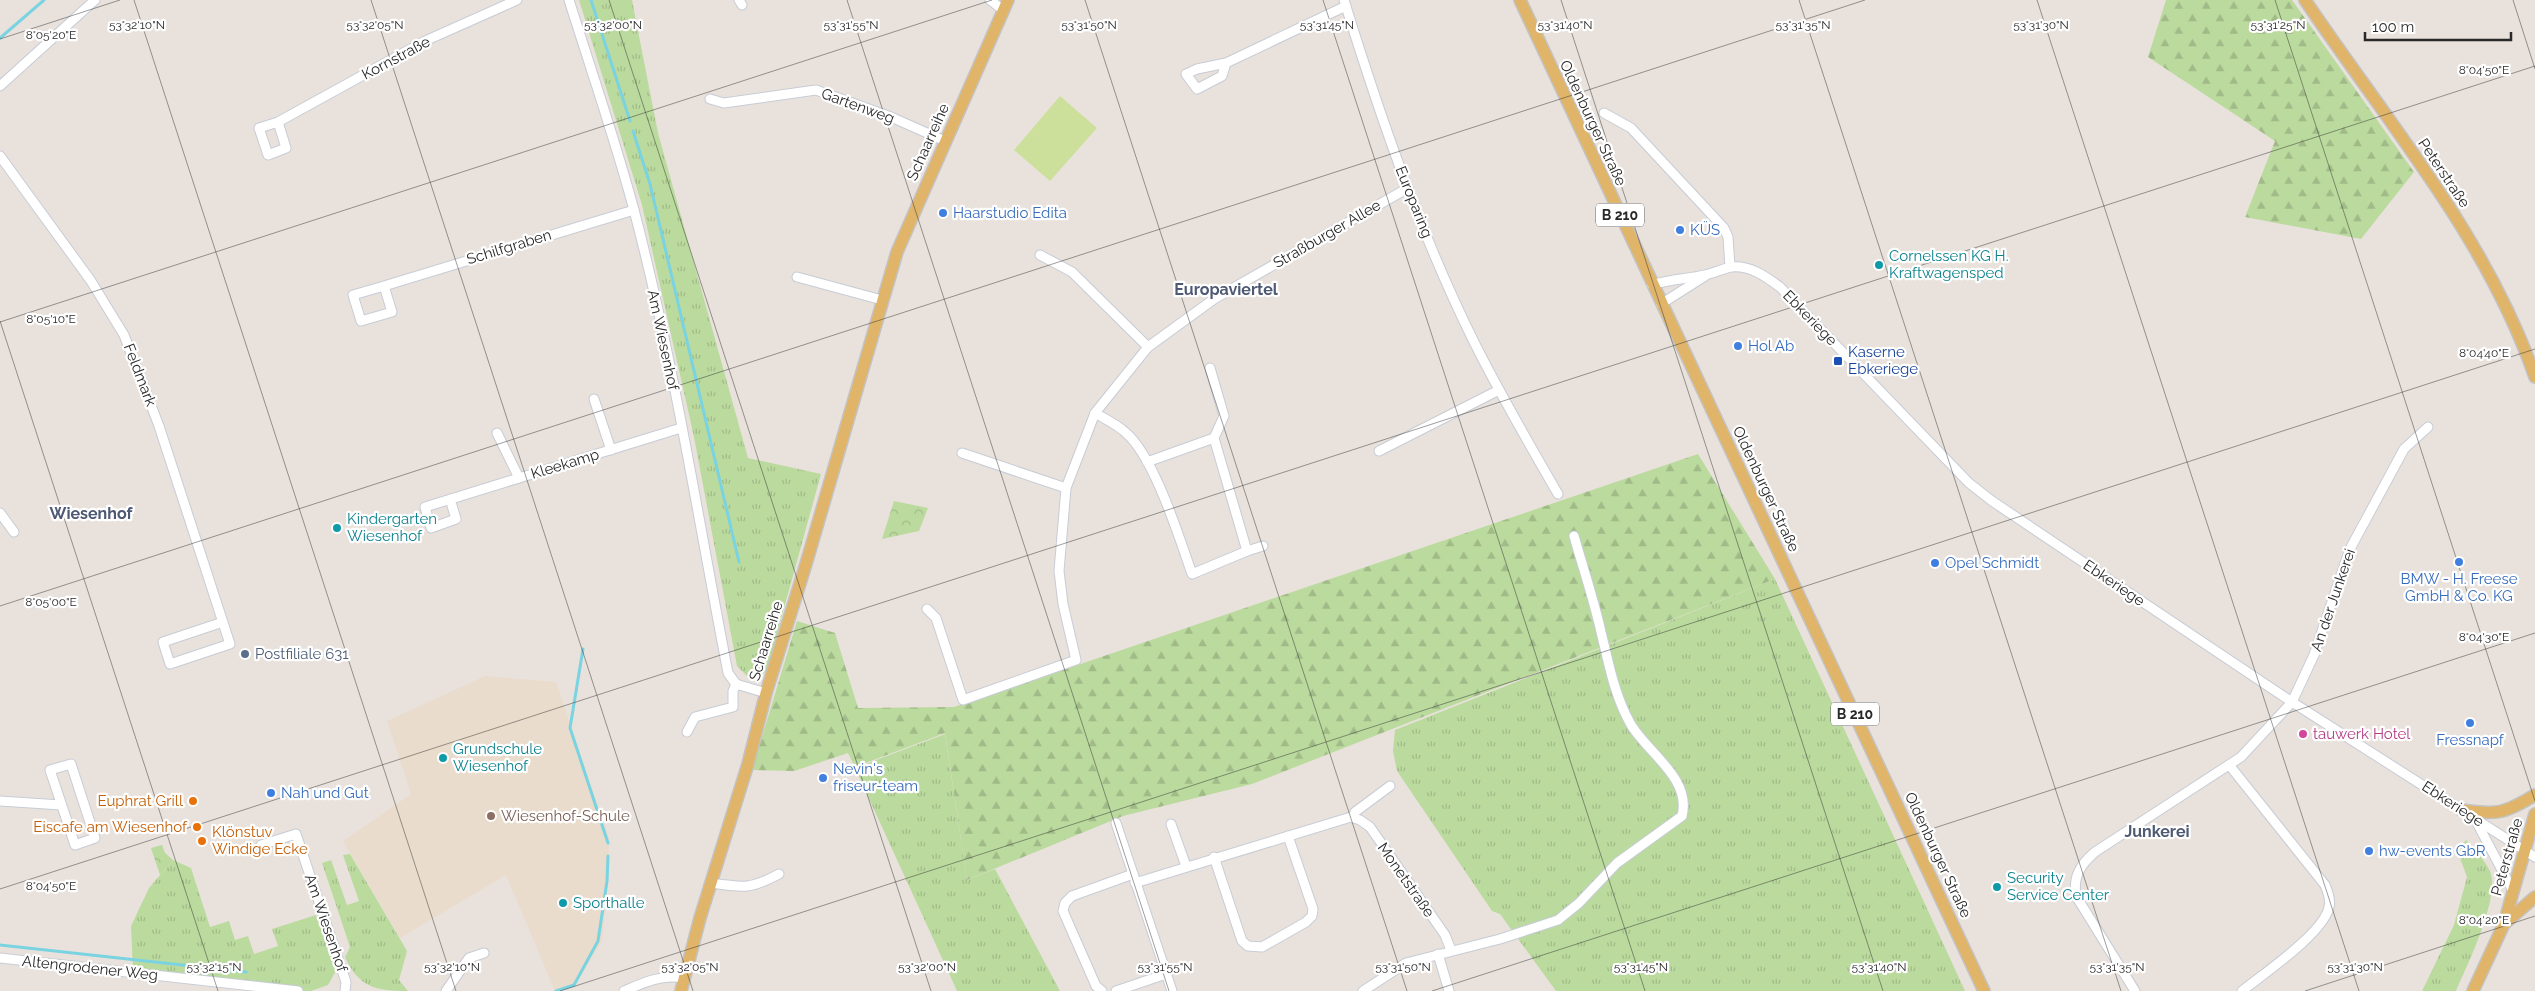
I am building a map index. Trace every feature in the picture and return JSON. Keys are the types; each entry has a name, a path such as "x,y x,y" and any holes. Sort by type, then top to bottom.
{"main road":[{"name":"Oldenburger Straße","path":"1520,0 1984,991"},
{"name":"Peterstraße","path":"2305,0 2351,69 2422,165 2464,230 2503,299 2535,377"},
{"name":"Schaarreihe","path":"681,991 683,978 748,764 766,693 806,564 899,246 1006,5"},
{"path":"2461,810 2490,814 2504,812 2535,795"},
{"name":"Peterstraße","path":"2473,991 2504,924 2513,891 2530,854 2535,814"},
{"path":"2504,924 2535,897"}],"street":[{"path":"0,86 96,0"},
{"name":"Kornstraße","path":"278,122 425,41 517,0"},
{"name":"Am Wiesenhof","path":"569,0 634,210 700,512 728,673 736,684"},
{"path":"990,0 1006,5"},
{"name":"Europaring","path":"1226,63 1345,3 1408,188 1445,280 1499,390 1558,494"},
{"name":"Gartenweg","path":"710,99 724,103 816,90 890,117 945,141"},
{"path":"1604,113 1631,128 1724,228 1728,238 1730,268"},
{"name":"Feldmark","path":"0,156 52,232 91,281 124,335 150,398 223,622 230,644 170,664 163,642 223,622"},
{"name":"Straßburger Allee","path":"927,609 936,618 963,700 1076,660 1063,604 1059,571 1066,488 1096,413 1148,347 1214,299 1408,188"},
{"name":"Schilfgraben","path":"384,286 392,312 361,321 353,296 384,286 634,210"},
{"path":"1040,255 1072,272 1148,347"},
{"name":"Ebkeriege","path":"1652,285 1670,279 1706,275 1730,268 1749,268 1780,287 1969,483 1992,501 2292,702 2530,854"},
{"name":"Ebkeriege","path":"1661,304 1706,275"},
{"path":"797,277 882,300"},
{"path":"1210,368 1224,416 1214,438 1247,551"},
{"path":"1379,451 1499,390"},
{"name":"Kleekamp","path":"594,399 611,450"},
{"path":"1096,413 1126,432 1147,462 1170,513 1192,574 1263,546"},
{"name":"An der Junkerei","path":"2135,991 2076,896 2075,878 2078,869 2095,852 2230,766 2252,747 2292,702 2314,655 2350,549 2404,449 2428,427"},
{"name":"Kleekamp","path":"450,499 681,428"},
{"name":"Kleekamp","path":"497,433 519,478"},
{"path":"1147,462 1214,438"},
{"path":"962,452 1066,488"},
{"path":"0,513 14,532"},
{"path":"1363,991 1406,963 1538,928 1558,920 1579,904 1617,863 1682,816 1685,805 1672,773 1631,725 1620,704 1574,536"},
{"path":"687,732 695,717 732,707 733,691 736,684 766,693"},
{"path":"70,764 95,838 75,845 61,805 50,770 70,764"},
{"path":"2230,766 2325,885 2329,895 2329,907 2320,926 2242,991"},
{"path":"1102,991 1096,986 1063,911 1065,903 1072,896 1186,866 1337,820 1353,818 1355,812 1390,786"},
{"path":"0,801 61,805"},
{"path":"2474,817 2513,891"},
{"name":"Monetstraße","path":"1353,818 1360,820 1370,827 1444,935 1451,950"},
{"path":"1116,823 1172,991"},
{"path":"1171,824 1186,866"},
{"name":"Am Wiesenhof","path":"261,845 296,834 346,982 345,991"},
{"path":"1214,857 1242,941 1248,946 1262,947 1306,922 1312,916 1313,909 1288,836"},
{"path":"712,883 746,888 761,884 779,874"},
{"path":"446,991 469,958 484,953"},
{"path":"1438,954 1449,991"},
{"name":"Altengrodener Weg","path":"0,958 298,991"},
{"path":"1116,991 1166,974"},
{"path":"624,991 655,979 683,978"}],"shaded area":[{"name":"Wiesenhof-Schule","path":"485,676 556,682 609,838 608,885 602,941 574,986 559,991 555,991 506,875 400,938 343,841 411,794 387,721"}],"green space":[{"path":"579,0 632,0 658,133 748,458 821,474 767,670 758,679 748,677 737,666 694,437 642,205"},
{"path":"2166,0 2292,0 2414,172 2361,239 2245,217 2275,141 2148,57"},
{"path":"1060,96 1097,128 1050,181 1014,150"},
{"path":"1698,454 1775,579 1252,784 1123,816 967,880 945,733 855,767 848,753 794,771 752,770 797,621 835,633 858,708 954,707"},
{"path":"894,501 928,508 919,531 882,539"},
{"path":"1775,579 1965,991 1556,991 1500,914 1492,911 1397,771 1393,751 1395,730"},
{"path":"945,734 967,880 995,869 1060,991 957,991 855,768"},
{"path":"2466,840 2490,871 2492,882 2491,897 2487,913 2456,991 2422,991 2454,925 2467,877 2457,850"},
{"path":"162,845 165,853 173,860 160,875 151,848"},
{"path":"350,854 407,951 399,980 408,991 387,990 370,986 356,975 345,957 350,947 322,863 331,860 347,905 359,901 343,855"},
{"path":"173,860 191,868 210,927 229,921 235,940 248,936 254,954 278,946 272,929 316,915 329,953 334,957 337,969 328,985 311,991 299,991 133,973 131,926 149,888"}],"waterway":[{"path":"0,38 44,0"},
{"path":"591,0 630,121"},
{"path":"633,131 650,184 739,562"},
{"path":"583,649 570,728 608,843"},
{"path":"556,991 574,985 598,941 607,881 608,856"},
{"path":"0,945 246,972"}],"place":[{"name":"Haarstudio Edita","path":"943,213"},
{"name":"KÜS","path":"1680,230"},
{"name":"Cornelssen KG H. Kraftwagensped","path":"1879,265"},
{"name":"Hol Ab","path":"1738,346"},
{"name":"Kaserne Ebkeriege","path":"1838,361"},
{"name":"Kindergarten Wiesenhof","path":"337,528"},
{"name":"BMW - H. Freese GmbH & Co. KG","path":"2459,562"},
{"name":"Opel Schmidt","path":"1935,563"},
{"name":"Postfiliale 631","path":"245,654"},
{"name":"Fressnapf","path":"2470,723"},
{"name":"tauwerk Hotel","path":"2303,734"},
{"name":"Grundschule Wiesenhof","path":"443,758"},
{"name":"Nevin's friseur-team","path":"823,778"},
{"name":"Nah und Gut","path":"271,793"},
{"name":"Euphrat Grill","path":"193,801"},
{"name":"Wiesenhof-Schule","path":"491,816"},
{"name":"Eiscafe am Wiesenhof","path":"197,827"},
{"name":"Klönstuv Windige Ecke","path":"202,841"},
{"name":"hw-events GbR","path":"2369,851"},
{"name":"Security Service Center","path":"1997,887"},
{"name":"Sporthalle","path":"563,903"}],"district":[{"name":"Europaviertel","path":"1226,289"},
{"name":"Wiesenhof","path":"91,513"},
{"name":"Junkerei","path":"2157,831"}]}
